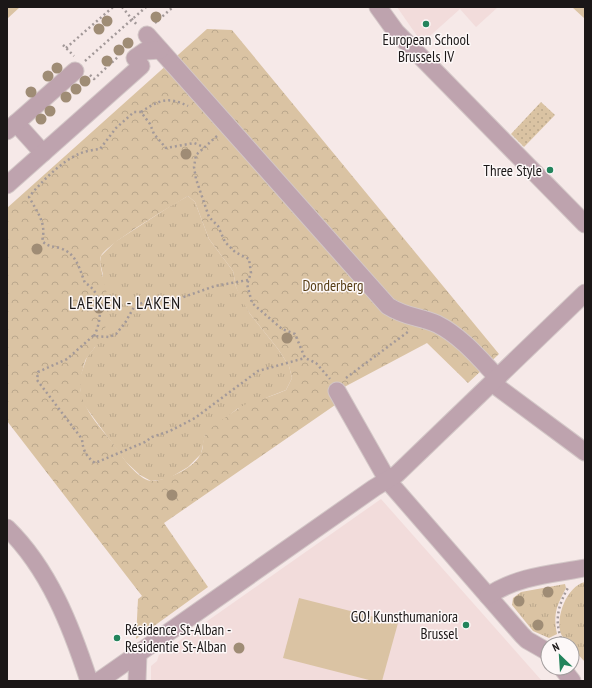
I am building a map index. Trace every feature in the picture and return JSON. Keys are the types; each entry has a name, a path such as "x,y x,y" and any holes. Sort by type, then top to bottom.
{"street":[{"path":"378,7 396,32 424,62 585,224"},
{"path":"147,35 388,306 400,314 427,320 439,326 466,345 495,380 585,452"},
{"path":"7,185 141,66 135,58 149,50 160,50"},
{"path":"43,153 12,127 79,67"},
{"path":"99,681 367,492 388,481 403,469 585,293"},
{"path":"336,390 388,481 527,640 540,647"},
{"path":"7,528 29,553 52,589 79,651 90,681"},
{"path":"488,596 505,585 519,580 585,568"},
{"path":"137,681 138,653"}],"path":[{"path":"66,48 113,7"},
{"path":"122,7 147,35"},
{"path":"79,67 146,7"},
{"path":"191,108 178,101 166,99 141,112 134,112 116,128 100,149 85,151 70,159 36,188 29,197 43,220 45,231 42,241 47,246 60,248 72,254 80,265 85,283 93,287 100,304 99,320 93,336 67,359 38,372 37,380 73,425 82,439 83,449 88,457 95,462 146,442 152,436 170,431 195,418 258,371 305,358 316,363 336,390 386,347 427,320"},
{"path":"141,112 150,124 154,134 166,148 194,143 204,147 196,155 194,167 196,179 209,217 218,226 227,245 234,252 249,259 251,273 247,284 252,302 282,329 295,334 305,358"},
{"path":"93,336 109,337 116,334 125,323 134,307 144,302 155,300 168,302 173,301 215,286 248,280"},
{"path":"561,636 557,617 563,596 573,580"}],"shaded area":[{"name":"European School Brussels IV","path":"397,7 498,7 476,27 460,9 422,43"},
{"path":"381,499 542,681 151,681 151,666 157,661 159,655"}],"green space":[{"path":"7,7 20,7 7,19"},
{"path":"572,7 585,7 585,19"},
{"name":"Donderberg","path":"207,29 232,30 499,354 468,383 427,343 333,393 338,403 164,523 208,587 136,639 138,599 142,596 7,421 7,208","holes":["188,196 195,202 209,239 233,271 236,287 240,297 250,314 278,349 289,366 292,378 286,390 254,401 242,407 224,418 207,432 204,437 202,451 194,463 188,468 166,478 153,481 144,478 134,471 97,424 85,404 81,393 80,382 85,362 103,334 109,315 108,297 100,260 101,256 115,242"]},
{"path":"541,102 555,115 524,147 511,134"},
{"path":"188,196 195,202 209,239 233,271 236,287 250,314 278,349 289,366 292,378 286,390 237,409 205,435 201,454 188,467 168,479 151,481 140,475 126,462 82,402 79,380 87,357 95,347 103,275 100,262 101,256 115,242"},
{"path":"585,582 585,662 580,657 580,636 562,636 560,627 561,611 564,603 573,589"},
{"path":"565,584 566,588 558,605 555,620 557,634 553,636 544,636 533,631 512,605 513,598 521,592"},
{"path":"299,598 398,623 382,681 373,681 283,658"}],"place":[{"name":"European School Brussels IV","path":"426,24"},
{"name":"Three Style","path":"550,170"},
{"name":"GO! Kunsthumaniora Brussel","path":"466,625"},
{"name":"Résidence St-Alban - Residentie St-Alban","path":"117,638"}],"district":[{"name":"LAEKEN - LAKEN","path":"125,303"}]}
